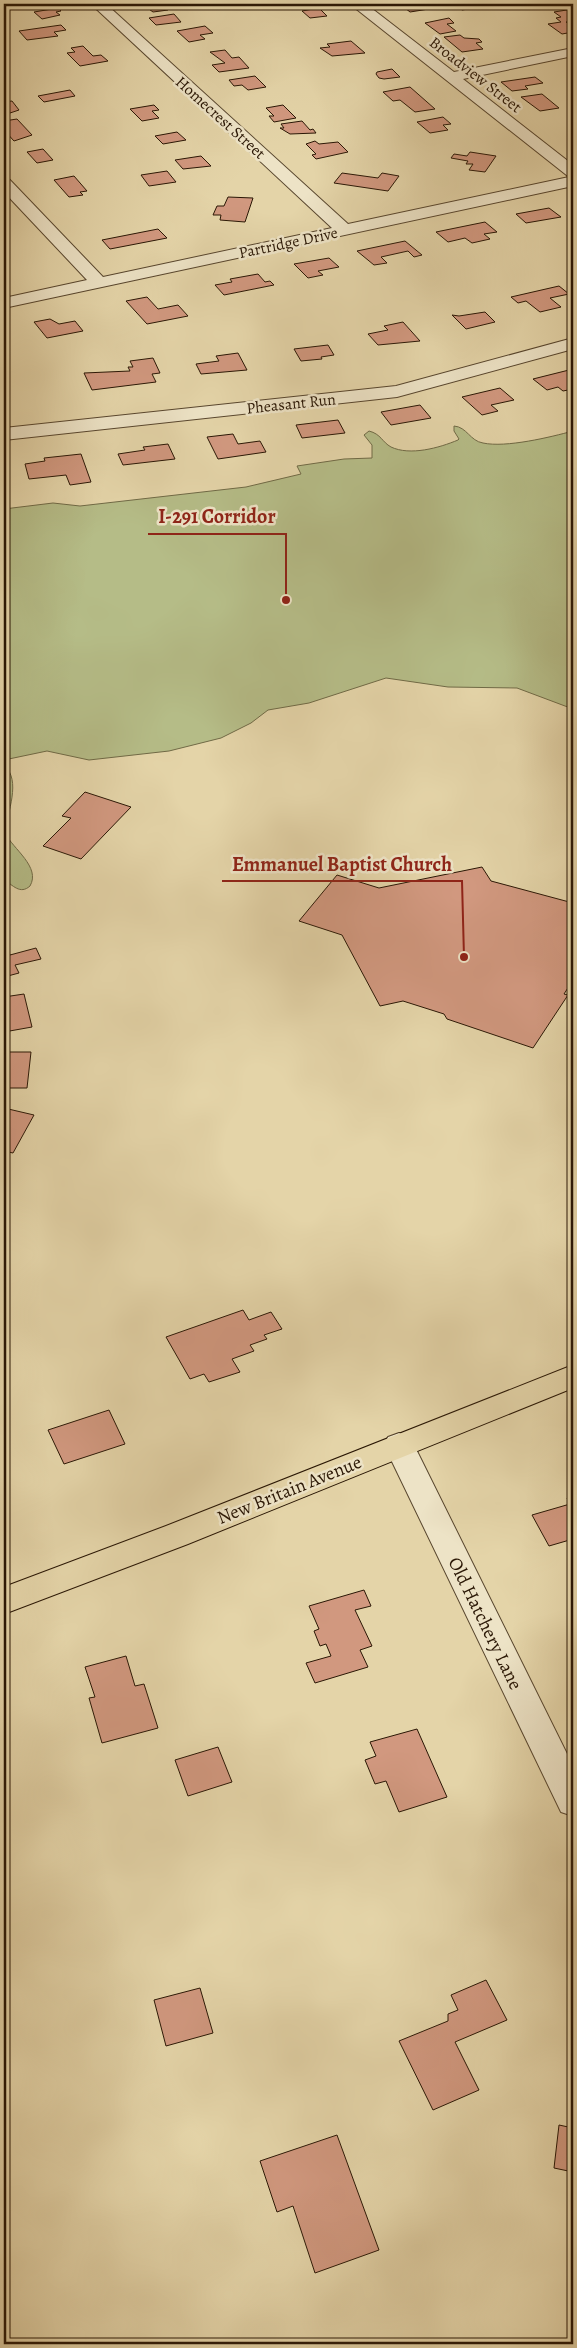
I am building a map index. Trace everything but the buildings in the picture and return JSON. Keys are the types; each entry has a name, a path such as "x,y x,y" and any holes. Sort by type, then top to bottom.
{"main road":[{"name":"New Britain Avenue","path":"4,1601 177,1535 573,1376"}],"street":[{"name":"Homecrest Street","path":"98,4 345,230"},
{"name":"Broadview Street","path":"357,4 573,172"},
{"path":"452,76 573,52"},
{"name":"Partridge Drive","path":"4,303 573,181"},
{"path":"4,183 100,283"},
{"name":"Pheasant Run","path":"4,434 397,391 573,343"},
{"name":"Old Hatchery Lane","path":"399,1445 573,1801"}],"green space":[{"path":"454,426 462,429 479,442 493,444 528,441 573,431 573,709 517,688 448,687 386,678 309,703 268,710 251,723 221,738 169,751 89,760 47,751 4,760 4,509 53,503 80,506 246,487 301,474 297,466 344,459 372,458 372,445 364,435 369,431 376,434 391,447 399,450 416,451 442,446 458,440"},
{"path":"4,765 12,779 13,788 5,833 25,858 32,872 30,886 23,890 4,880"}],"place":[{"name":"I-291 Corridor","path":"286,600"},
{"name":"Emmanuel Baptist Church","path":"464,957"}]}
